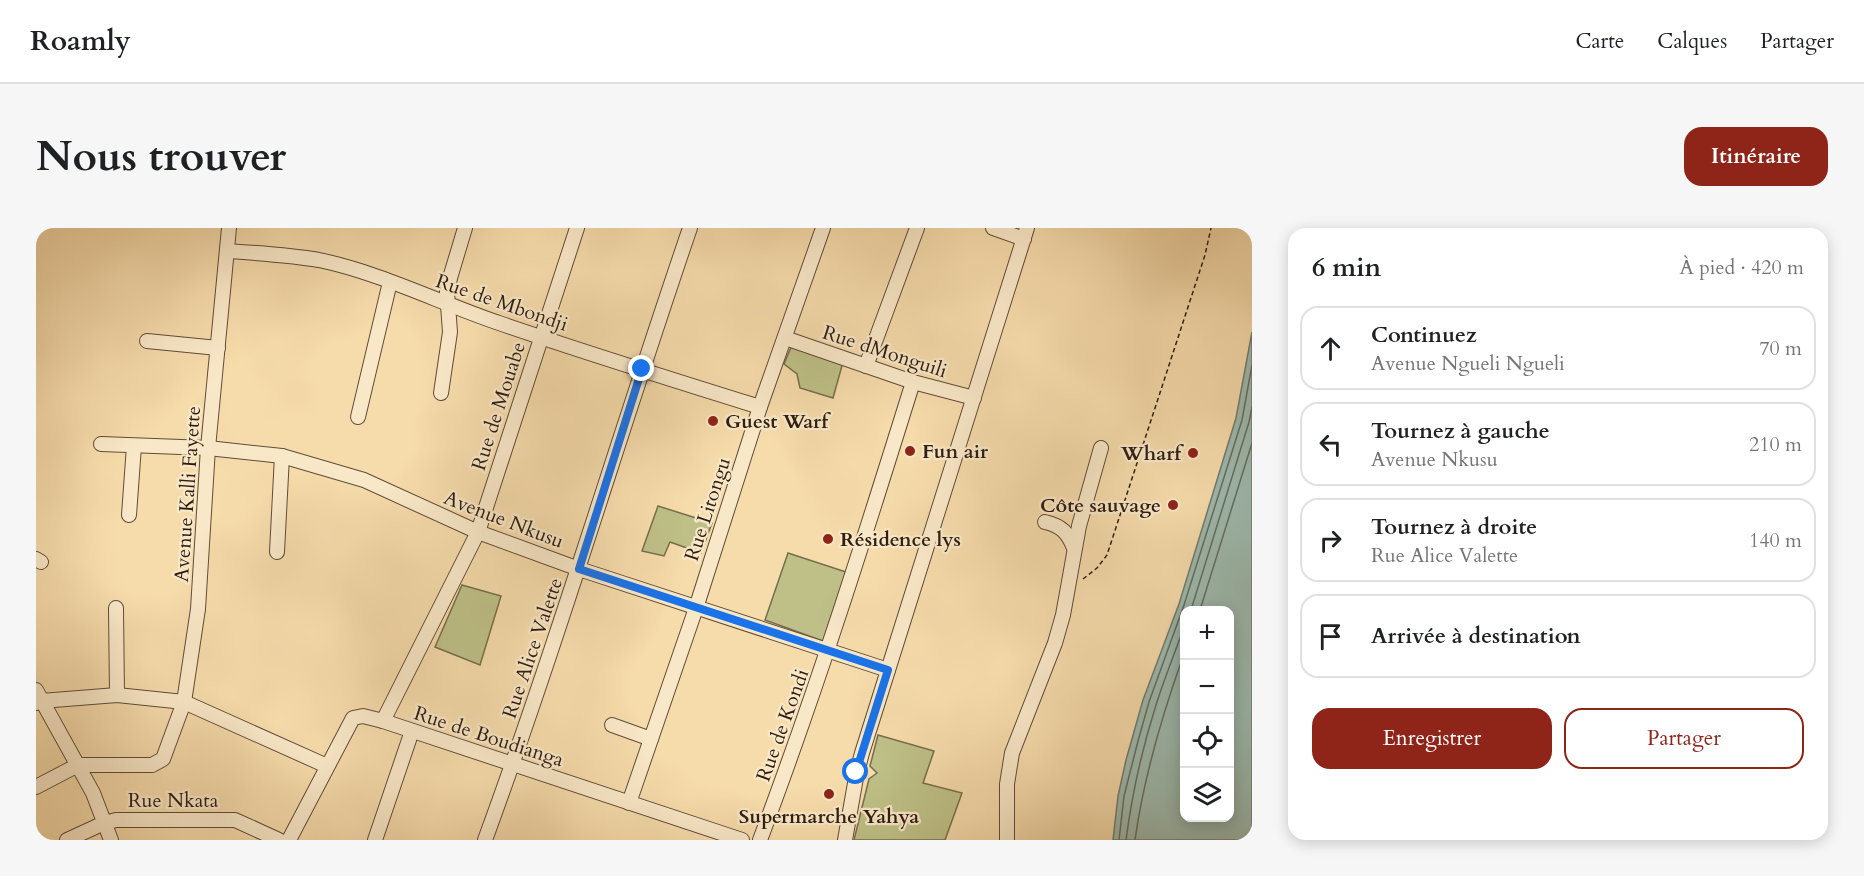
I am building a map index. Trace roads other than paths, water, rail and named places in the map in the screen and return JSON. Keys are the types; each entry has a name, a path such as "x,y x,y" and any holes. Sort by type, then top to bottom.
{"street":[{"name":"Avenue Kalli Fayette","path":"78,765 152,765 163,759 184,702 198,609 208,448 229,228"},
{"path":"441,393 448,350 447,292 465,228"},
{"name":"Rue de Mouabe","path":"383,721 478,532 577,228"},
{"name":"Rue Alice Valette","path":"485,840 579,569 642,369 690,228"},
{"name":"Rue Litongu","path":"629,803 696,608 760,408 823,228"},
{"path":"866,366 917,228"},
{"path":"845,840 856,772 1025,233 993,228"},
{"name":"Rue de Mbondji","path":"228,251 284,255 320,261 390,282 540,337 760,408"},
{"path":"358,417 390,282"},
{"name":"Rue dMonguili","path":"785,338 913,382 974,398"},
{"path":"147,340 218,348"},
{"name":"Rue de Kondi","path":"760,840 796,746 828,651 913,382"},
{"name":"Avenue Nkusu","path":"101,444 208,448 282,456 364,480 478,532 579,569 888,670"},
{"path":"129,515 134,446"},
{"path":"1007,840 1007,784 1012,753 1055,643 1074,548 1101,448"},
{"path":"276,552 282,456"},
{"path":"1046,522 1058,525 1065,530 1074,548"},
{"path":"116,608 117,695"},
{"path":"111,840 93,793 38,698 117,695 184,702 327,766"},
{"name":"Rue de Boudianga","path":"289,840 353,718 363,716 629,803 711,835 742,840"},
{"path":"612,725 651,739"},
{"path":"375,840 412,731"},
{"path":"36,787 78,765"},
{"name":"Rue Nkata","path":"67,840 116,820 235,820 279,840"}],"water":[{"path":"1252,332 1252,840 1113,840 1118,796 1126,760 1143,700 1179,604 1236,418"}],"place":[{"name":"Guest Warf","path":"713,421"},
{"name":"Fun air","path":"910,451"},
{"name":"Wharf","path":"1193,453"},
{"name":"Côte sauvage","path":"1173,505"},
{"name":"Résidence lys","path":"828,539"},
{"name":"Supermarche Yahya","path":"829,794"}]}
